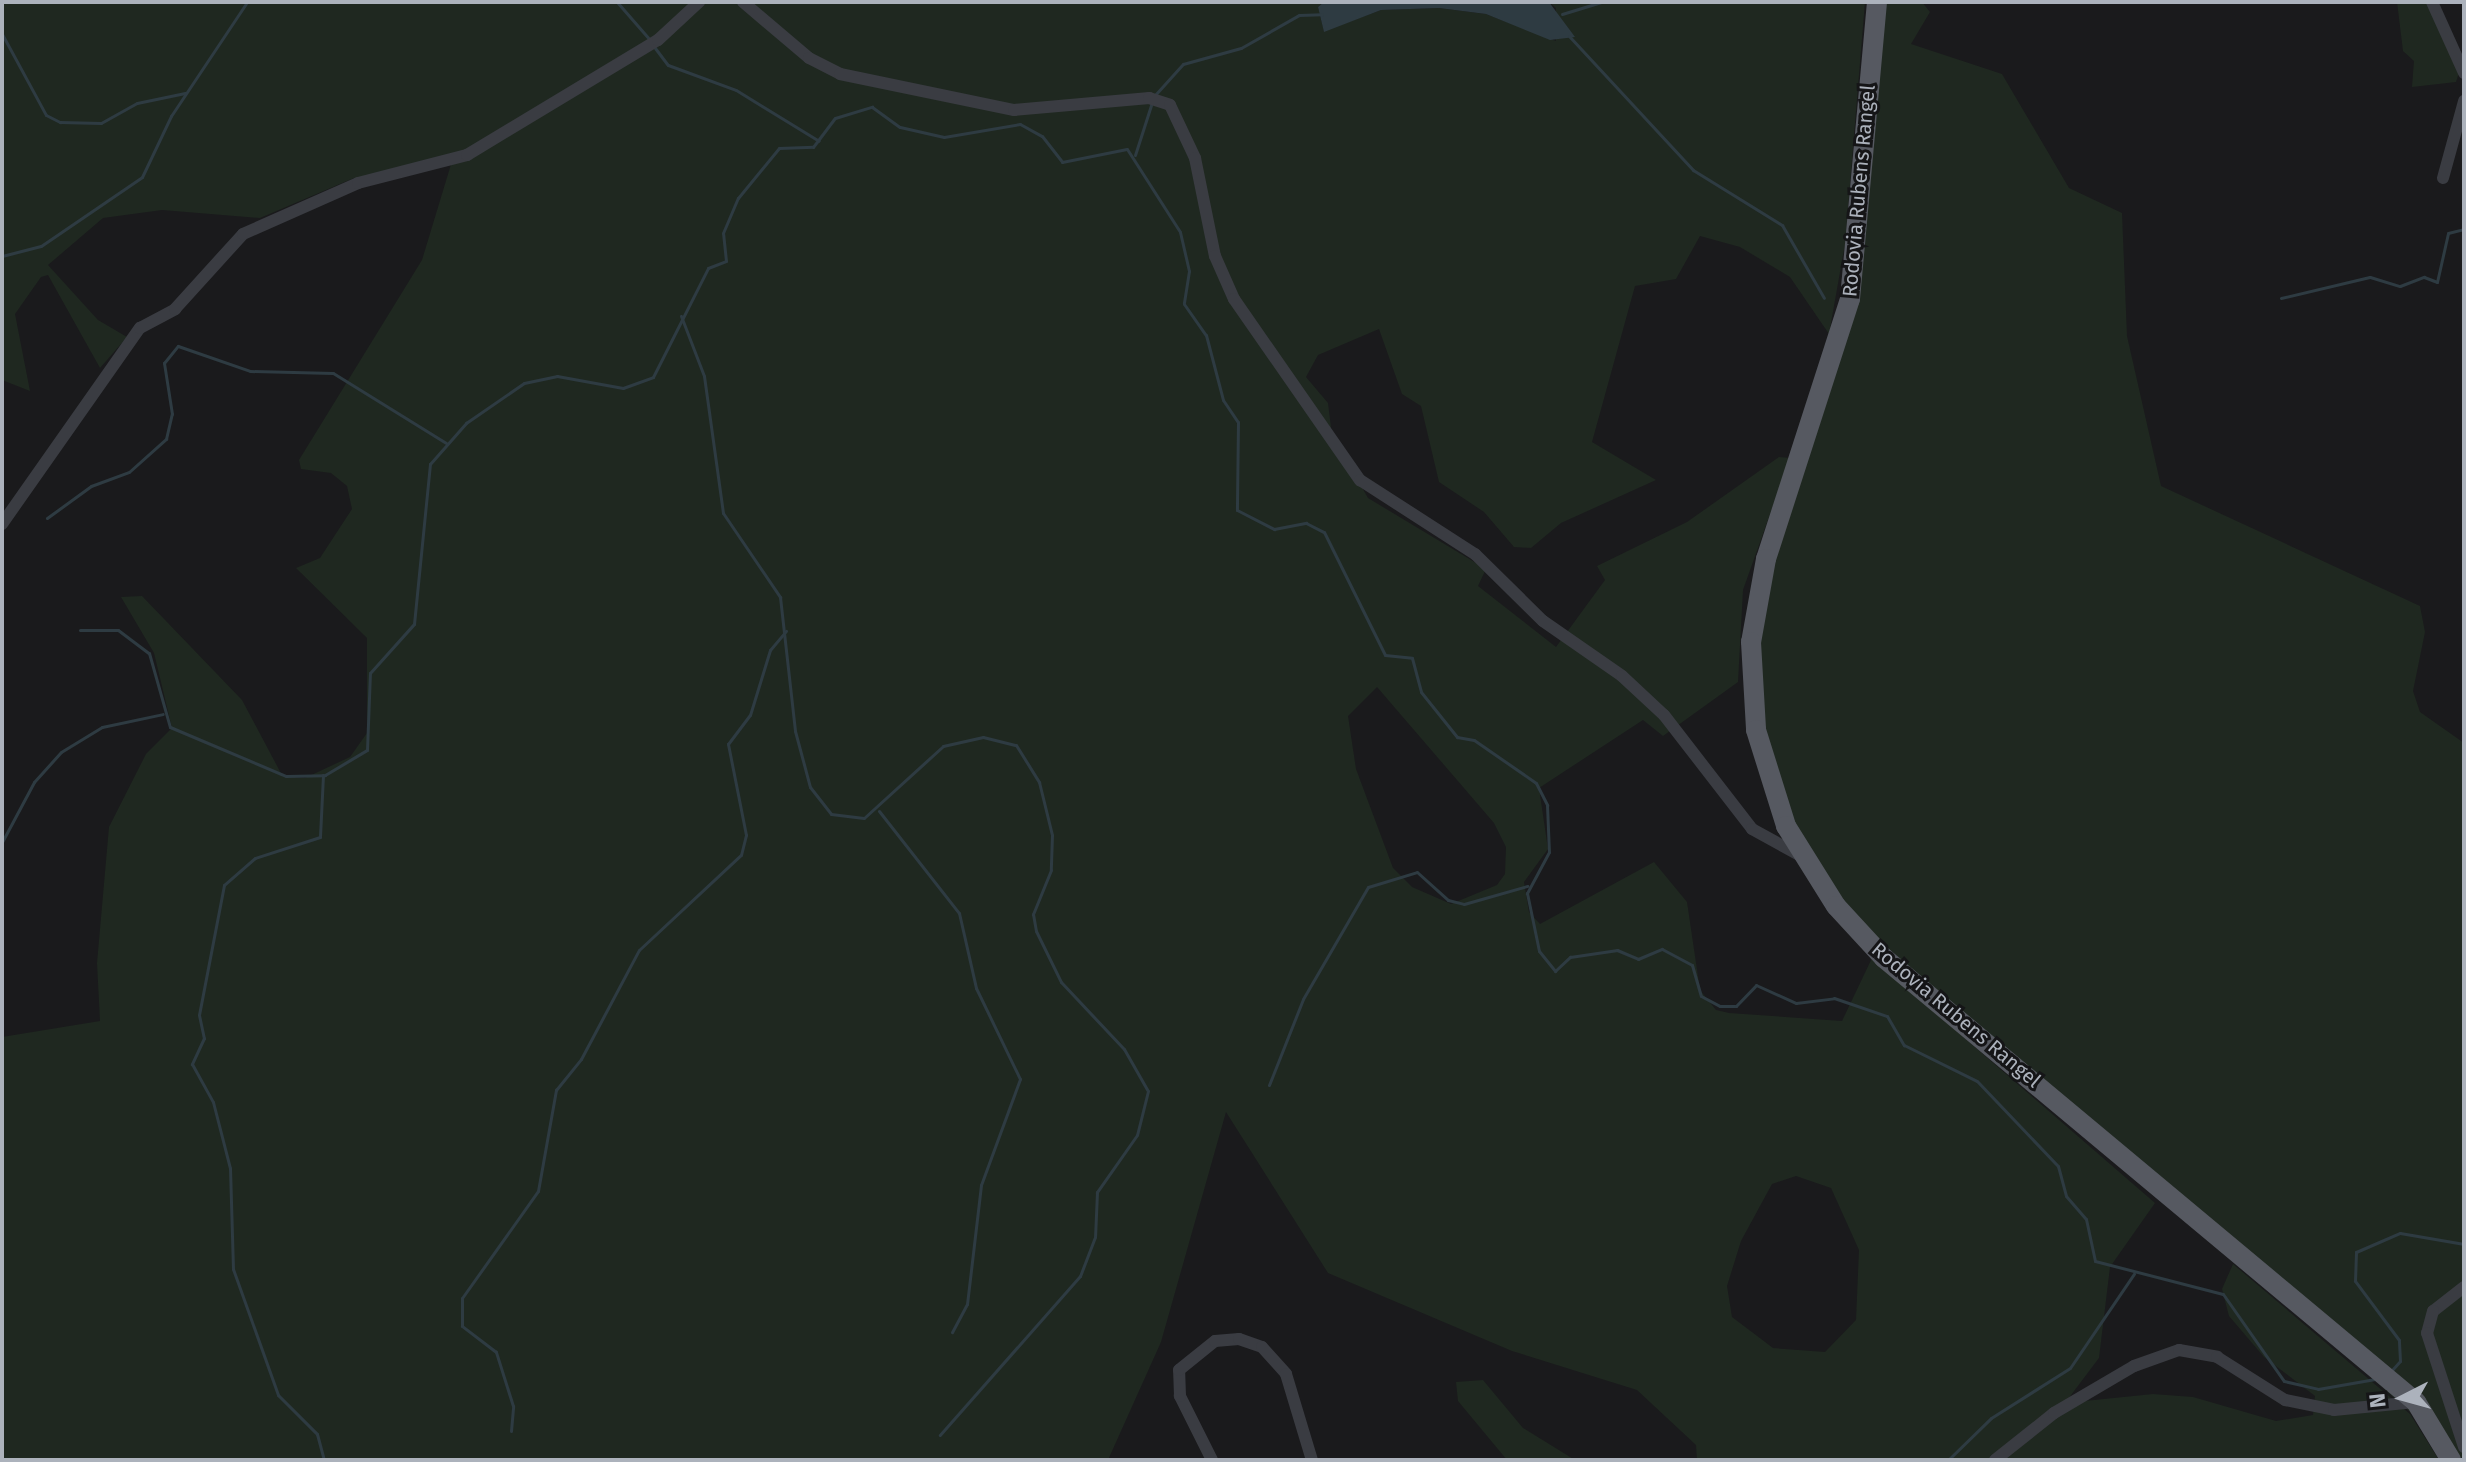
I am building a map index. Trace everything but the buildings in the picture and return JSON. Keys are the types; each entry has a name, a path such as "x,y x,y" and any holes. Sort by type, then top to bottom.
{"main road":[{"name":"Rodovia Rubens Rangel","path":"1877,2 1850,299 1766,559 1751,642 1761,751 1803,857 1884,958 2416,1402 2451,1460"}],"street":[{"path":"2,524 140,328 175,309 243,234 358,183 460,158 653,42 699,2"},
{"path":"743,2 809,58 840,74 1014,110 1149,98 1170,105 1195,158 1215,256 1234,299 1360,480 1475,554 1543,621 1622,676 1664,715 1752,829 1803,857"},
{"path":"2432,2 2464,73"},
{"path":"2443,178 2464,101"},
{"path":"2464,1287 2433,1311 2427,1333 2464,1447"},
{"path":"1212,1460 1180,1396 1179,1370 1189,1354 1239,1339 1262,1347 1286,1374 1312,1460"},
{"path":"1995,1460 2054,1413 2134,1366 2179,1350 2217,1357 2285,1400 2334,1410 2416,1402"},
{"path":"2458,1460 2464,1455"}],"shaded area":[{"path":"2,2 1324,2 1318,7 1324,31 1381,10 1439,8 1486,14 1556,41 1556,8 1549,2 1865,2 1845,244 1829,334 1790,277 1740,247 1700,236 1676,279 1635,286 1592,442 1656,480 1561,523 1531,548 1514,547 1484,512 1439,482 1421,406 1402,394 1379,329 1318,355 1306,377 1328,403 1332,435 1368,498 1486,569 1478,586 1556,647 1605,580 1597,566 1687,522 1779,457 1790,458 1743,590 1738,682 1663,736 1643,720 1539,788 1548,849 1524,882 1529,912 1540,924 1654,862 1687,902 1700,990 1716,1010 1729,1013 1842,1021 1872,958 2155,1203 2110,1267 2099,1358 2065,1403 2153,1394 2193,1397 2276,1421 2313,1415 2315,1396 2264,1357 2229,1316 2222,1289 2233,1264 2410,1414 2439,1460 1697,1460 1696,1445 1637,1390 1512,1351 1328,1273 1226,1112 1161,1342 1108,1460 2,1460 2,1037 100,1021 97,963 109,827 146,754 172,728 154,653 121,597 142,596 242,700 283,777 305,778 350,757 367,733 367,638 296,568 320,558 352,509 347,486 331,473 301,469 299,460 422,260 452,161 354,178 260,218 162,210 103,218 48,265 98,320 127,337 100,368 48,275 41,277 15,314 30,391 2,380","holes":["1377,687 1494,823 1506,847 1505,874 1497,885 1451,904 1412,887 1393,868 1356,769 1348,716","1796,1176 1831,1188 1859,1250 1856,1320 1825,1352 1773,1348 1732,1317 1727,1286 1741,1241 1772,1184"]},
{"path":"1324,2 1549,2 1575,37 1550,40 1486,14 1439,8 1381,10 1324,32 1318,7"},
{"path":"1882,2 1922,2 1930,12 1911,44 2002,74 2069,188 2122,213 2127,336 2161,486 2420,606 2425,632 2413,691 2420,712 2464,743 2464,1460 1862,925 1794,834 1765,749 1756,613 1853,310"},
{"path":"2397,2 2438,2 2461,66 2456,82 2412,87 2414,61 2403,51"},
{"path":"1483,1380 1523,1428 1575,1460 1507,1460 1458,1401 1456,1382"}],"waterway":[{"path":"2,256 41,246 142,177 171,116 247,2"},
{"path":"617,2 651,41"},
{"path":"1562,14 1601,2"},
{"path":"1155,95 1183,64 1241,48 1299,15 1322,14"},
{"path":"2,34 46,115 60,122 101,123 137,103 185,93"},
{"path":"1569,36 1693,170 1782,225 1824,298"},
{"path":"655,48 668,65 736,90 819,141"},
{"path":"1135,155 1152,102"},
{"path":"80,630 118,630 149,653 170,727 286,776 325,775 367,750 370,673 414,624 430,464 466,423 524,383 557,376 623,388 653,377 708,268 726,261 723,233 738,198 779,148 813,147 835,118 872,107 900,127 944,137 1020,124 1042,136 1062,162 1127,149 1180,232 1189,271 1184,304 1206,335 1223,400 1238,422 1237,510 1274,529 1306,523 1324,532 1385,655 1412,658 1421,692 1457,737 1474,740 1536,783 1547,805 1549,852 1527,893 1539,951 1555,971 1570,957 1617,950 1638,959 1662,949 1692,965 1701,996 1720,1006 1736,1006 1756,985 1796,1003 1834,998 1887,1016 1904,1045 1977,1081 2058,1166 2066,1196 2086,1219 2095,1261 2223,1294 2284,1381 2318,1389 2375,1379"},
{"path":"2281,298 2370,277 2400,286 2424,277 2437,282 2448,233 2464,229"},
{"path":"681,316 704,376 723,513 780,597 795,731 810,787 831,814 864,818 943,746 983,737 1016,745 1039,782 1052,835 1051,870 1033,914 1036,931 1061,982 1124,1049 1148,1091 1137,1135 1097,1192 1095,1237 1080,1276 940,1435"},
{"path":"47,518 91,486 129,472 166,439 172,414 164,363 178,346 250,371 333,373 446,443"},
{"path":"511,1431 513,1406 496,1352 462,1326 462,1298 538,1191 556,1090 581,1059 639,950 741,855 746,835 728,744 750,715 770,650 786,631"},
{"path":"2,842 34,782 61,752 102,727 163,714"},
{"path":"323,775 320,837 255,858 224,885 199,1015 204,1038 192,1064 213,1102 230,1168 233,1269 278,1395 317,1434 324,1460"},
{"path":"879,811 959,913 976,988 1020,1079 981,1185 967,1304 952,1332"},
{"path":"1269,1085 1303,999 1368,887 1417,872 1448,900 1464,904 1527,886"},
{"path":"2392,1370 2400,1361 2399,1340 2355,1281 2356,1252 2400,1233 2464,1244"},
{"path":"1948,1460 1991,1418 2070,1368 2134,1274"}]}
